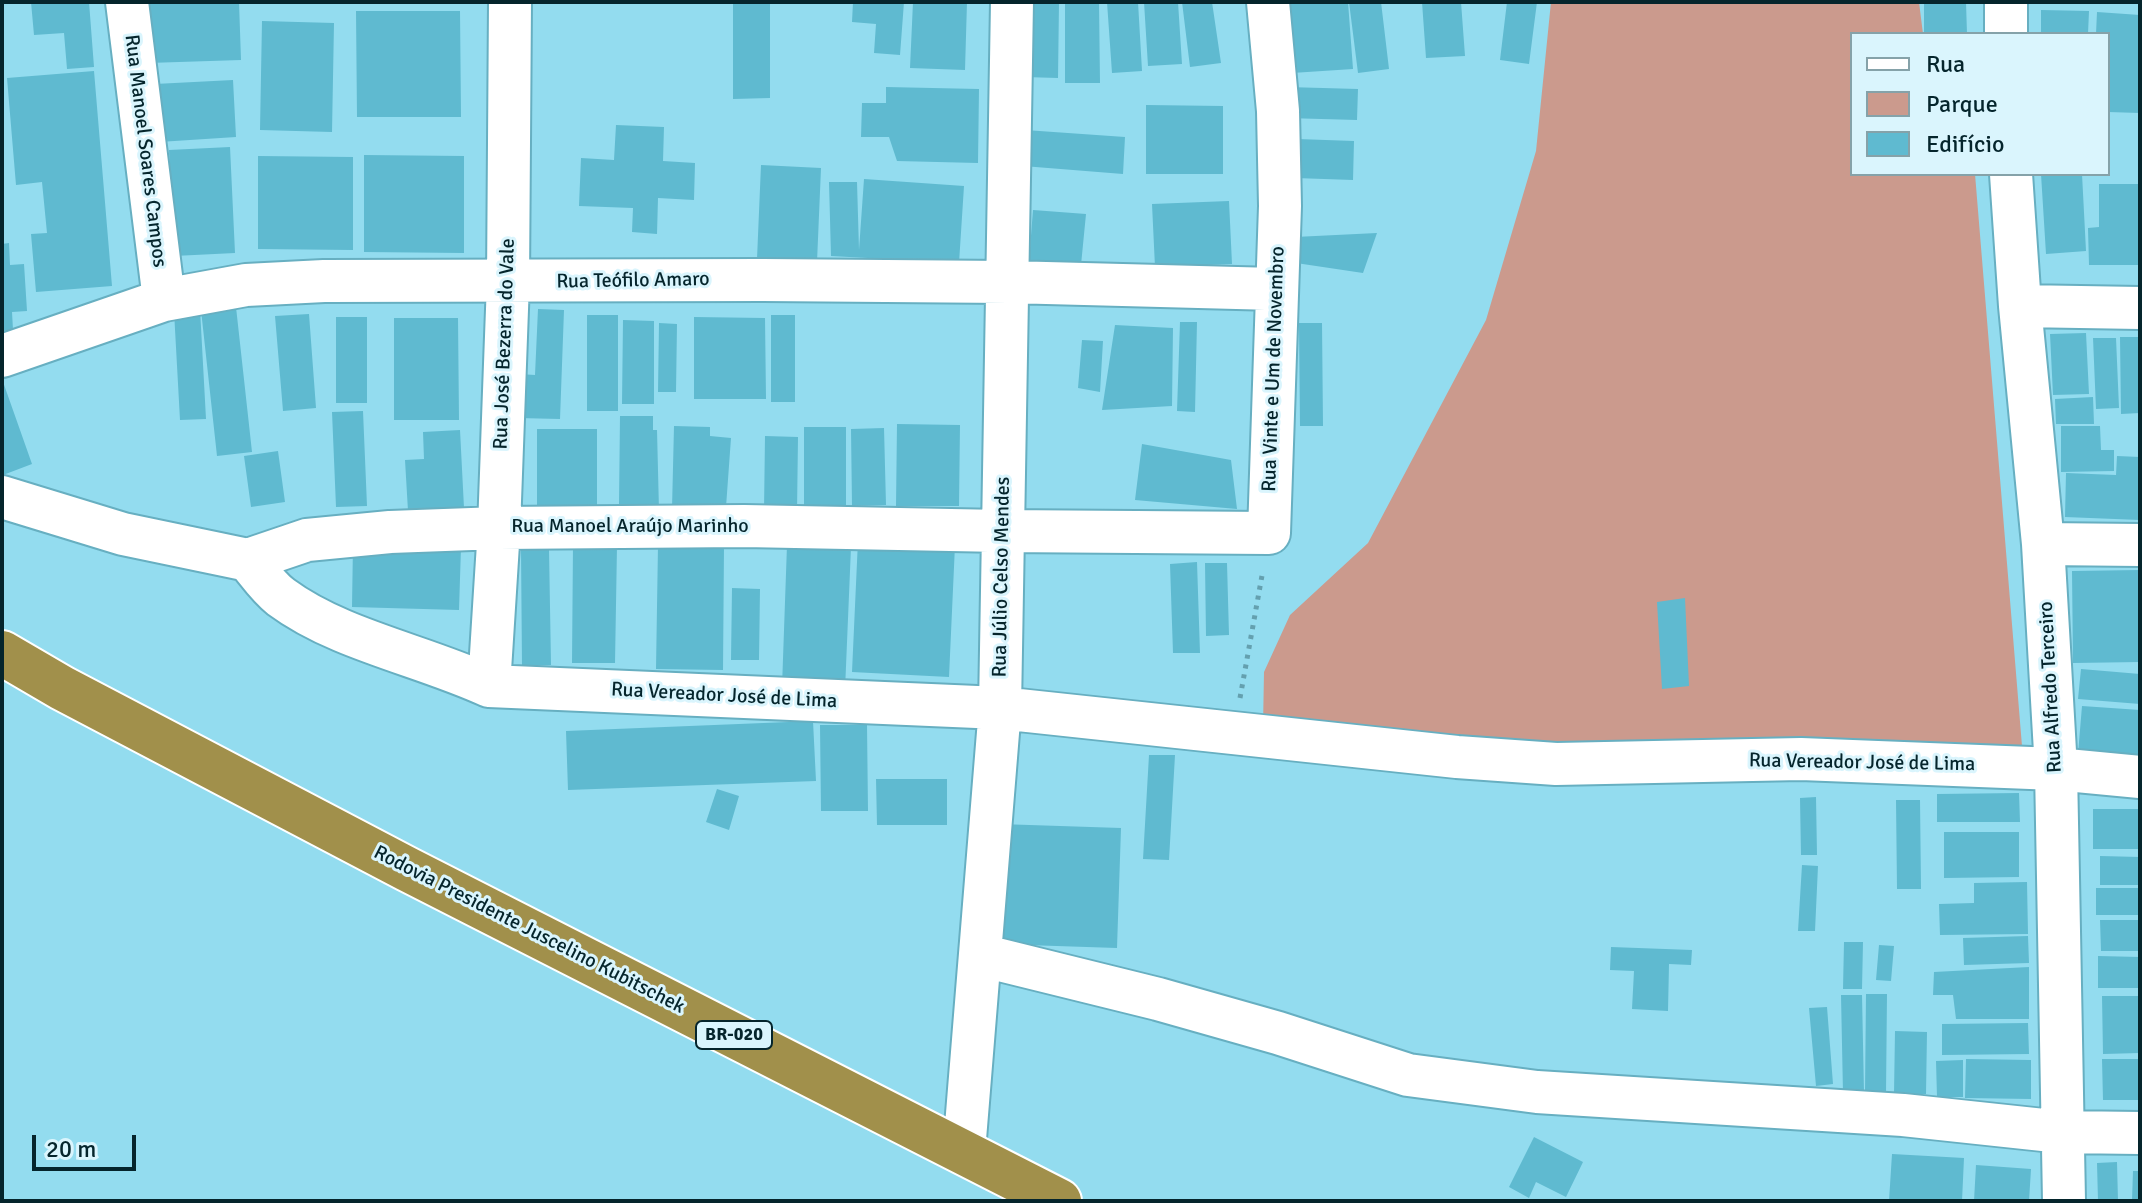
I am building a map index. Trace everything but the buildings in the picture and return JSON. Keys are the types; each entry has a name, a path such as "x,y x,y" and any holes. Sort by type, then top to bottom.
{"highway":[{"name":"Rodovia Presidente Juscelino Kubitschek","path":"2,653 62,688 407,869 1058,1201"}],"street":[{"name":"Rua Manoel Soares Campos","path":"127,2 164,300"},
{"name":"Rua José Bezerra do Vale","path":"489,686 499,528 508,282 510,2"},
{"name":"Rua Júlio Celso Mendes","path":"964,1151 1000,708 1012,2"},
{"name":"Rua Vinte e Um de Novembro","path":"1268,2 1278,111 1280,206 1269,533"},
{"path":"2006,2 2006,32"},
{"name":"Rua Alfredo Terceiro","path":"2011,176 2043,544 2056,769 2064,1201"},
{"name":"Rua Teófilo Amaro","path":"2,356 164,300 262,284 324,281 763,280 1275,289"},
{"path":"2020,306 2140,308"},
{"path":"2,497 123,534 248,560"},
{"name":"Rua Manoel Araújo Marinho","path":"248,560 307,540 390,532 499,528 744,526 1269,533"},
{"path":"2043,544 2140,545"},
{"name":"Rua Vereador José de Lima","path":"248,560 277,594 319,622 450,668 489,686 1000,708 1457,757 1556,764 1801,759 2056,769 2140,777"},
{"path":"980,955 1158,999 1408,1075 1537,1092 1903,1115 2062,1132 2140,1133"}],"path":[{"path":"1234,734 1269,533"}],"green space":[{"path":"1551,2 1919,2 1923,32 1850,32 1850,176 1975,176 2022,746 1879,747 1781,737 1559,751 1263,727 1264,672 1290,615 1368,543 1486,320 1536,151"}]}
